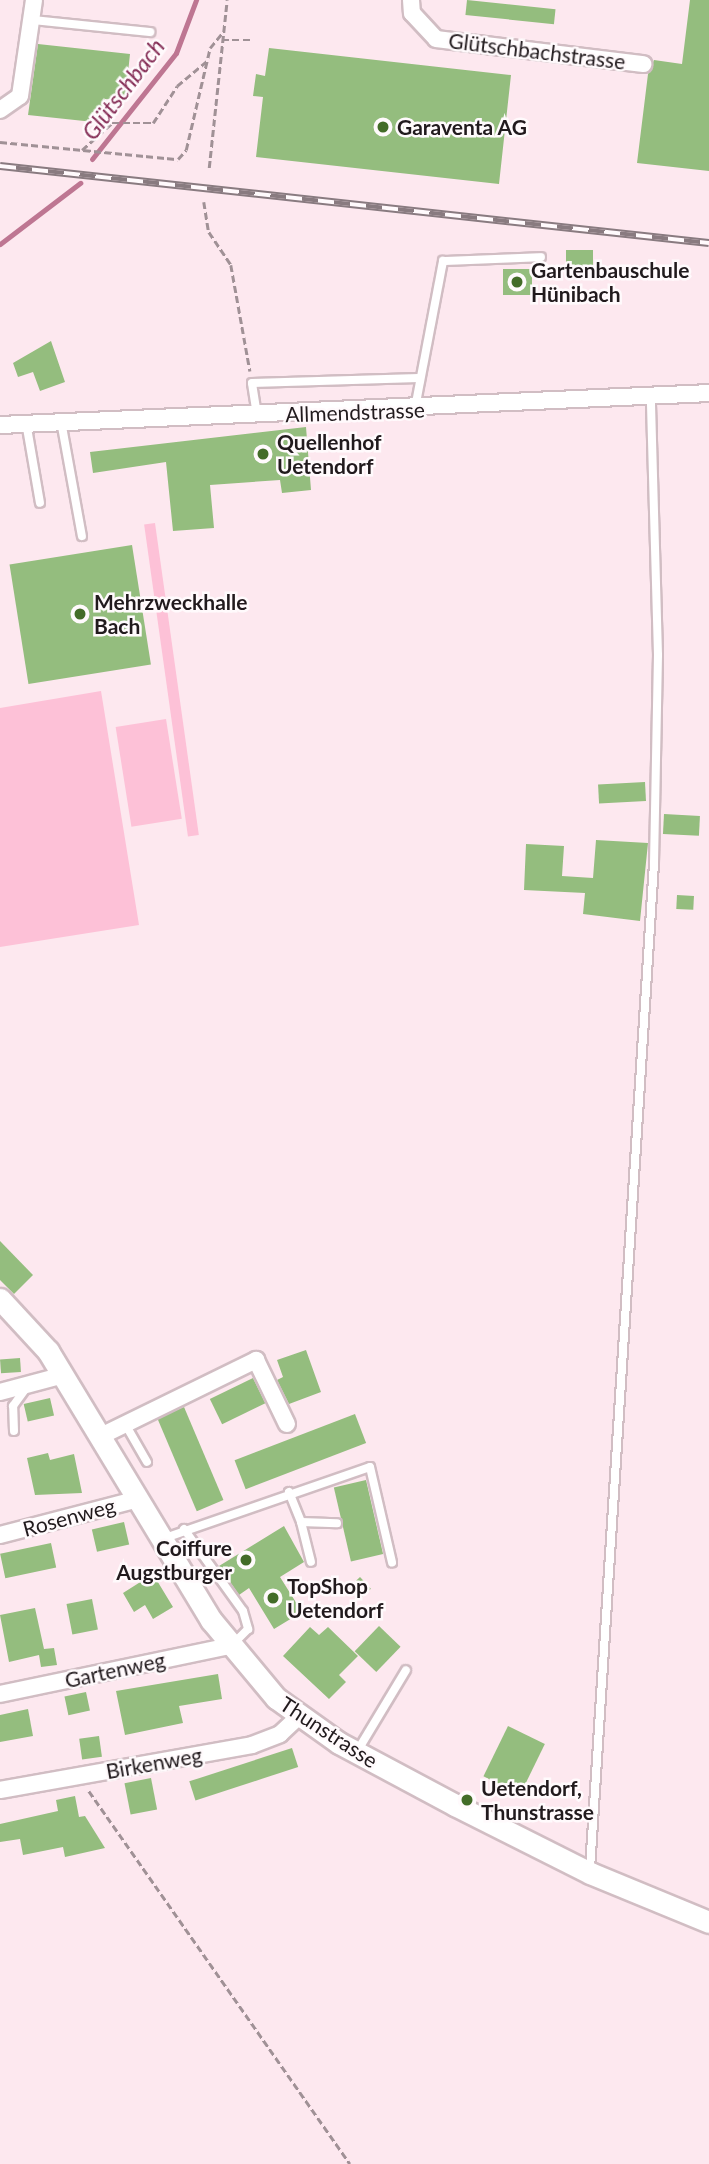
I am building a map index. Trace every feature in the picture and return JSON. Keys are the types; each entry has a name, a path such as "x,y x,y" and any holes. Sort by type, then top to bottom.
{"main road":[{"name":"Thunstrasse","path":"0,1299 64,1375 229,1647 299,1716 357,1753 590,1873 709,1922"}],"street":[{"path":"0,110 20,96 34,0"},
{"name":"Glütschbachstrasse","path":"411,0 412,13 436,39 644,64"},
{"name":"Allmendstrasse","path":"0,425 415,409 709,393"},
{"path":"101,1436 124,1422 256,1360 287,1424"},
{"path":"0,1392 64,1375"},
{"name":"Rosenweg","path":"0,1535 138,1499"},
{"name":"Gartenweg","path":"0,1694 229,1647"},
{"name":"Birkenweg","path":"0,1790 252,1745 280,1734 299,1716"}],"lane":[{"path":"32,20 150,32"},
{"path":"415,409 443,261 541,257"},
{"path":"257,415 252,383 419,378"},
{"path":"590,1873 654,863 658,655 651,397"},
{"path":"61,421 82,536"},
{"path":"26,422 40,503"},
{"path":"256,1360 269,1401"},
{"path":"14,1431 13,1406 28,1385"},
{"path":"124,1422 146,1462"},
{"path":"162,1539 289,1492 370,1467 392,1562"},
{"path":"289,1492 312,1562"},
{"path":"301,1522 337,1523"},
{"path":"184,1529 243,1611 248,1629 229,1647"},
{"path":"357,1753 406,1670"}],"path":[{"path":"209,168 227,0"},
{"path":"0,142 107,153 181,157 207,61 222,33"},
{"path":"222,40 251,40"},
{"path":"82,150 116,122 153,123 177,86 207,61"},
{"path":"204,202 209,232 231,265 252,383"},
{"path":"79,1776 350,2164"}],"shaded area":[{"path":"155,523 199,835 188,836 144,525"},
{"path":"101,691 139,925 0,947 0,708"},
{"path":"166,719 182,819 131,827 116,727"}],"building":[{"path":"467,0 556,9 554,24 465,15"},
{"path":"690,0 709,0 709,171 637,163 648,74 654,60 682,64"},
{"path":"38,44 130,54 125,101 105,99 103,123 28,115"},
{"name":"Garaventa AG","path":"269,48 511,75 499,184 256,157 263,97 253,96 256,74 265,76"},
{"path":"566,250 593,250 593,277 566,277"},
{"name":"Gartenbauschule Hünibach","path":"503,269 532,269 532,295 503,295"},
{"path":"51,341 65,382 40,391 33,372 18,377 13,363"},
{"path":"306,427 311,490 282,493 280,480 210,485 214,528 173,531 166,462 93,473 90,452"},
{"name":"Mehrzweckhalle Bach","path":"132,545 151,665 28,684 10,564"},
{"path":"645,782 646,801 599,803 598,784"},
{"path":"664,814 700,816 699,836 663,834"},
{"path":"596,840 648,843 640,921 583,914 585,893 524,890 526,844 564,846 562,876 593,878"},
{"path":"677,895 694,896 693,910 676,909"},
{"path":"0,1241 33,1275 14,1294 0,1280"},
{"path":"306,1350 321,1392 289,1404 277,1380 283,1377 277,1360"},
{"path":"20,1358 21,1372 1,1373 0,1359"},
{"path":"253,1378 265,1403 222,1424 210,1399"},
{"path":"50,1398 54,1416 28,1422 24,1404"},
{"path":"184,1407 223,1500 197,1511 157,1418"},
{"path":"355,1414 366,1443 246,1489 235,1460"},
{"path":"48,1453 50,1460 74,1454 82,1493 35,1495 27,1458"},
{"path":"366,1480 383,1554 351,1561 334,1487"},
{"path":"124,1522 129,1544 97,1552 92,1529"},
{"path":"284,1526 304,1562 280,1577 302,1612 274,1629 249,1588 239,1595 219,1566"},
{"path":"51,1543 56,1567 5,1578 0,1554"},
{"path":"153,1574 173,1607 153,1619 145,1605 134,1612 123,1593"},
{"path":"360,1577 371,1589 359,1600 348,1588"},
{"path":"92,1599 98,1629 72,1634 66,1604"},
{"path":"35,1608 44,1649 54,1648 57,1665 41,1667 39,1655 9,1662 0,1615"},
{"path":"379,1626 401,1647 376,1672 355,1651"},
{"path":"310,1627 319,1635 328,1627 358,1656 339,1675 346,1682 329,1699 283,1656"},
{"path":"218,1674 222,1699 179,1706 183,1723 125,1735 116,1691"},
{"path":"86,1692 90,1711 68,1715 64,1697"},
{"path":"28,1709 33,1736 0,1742 0,1715"},
{"path":"508,1726 545,1744 520,1794 483,1776"},
{"path":"99,1736 102,1757 82,1760 79,1739"},
{"path":"292,1748 298,1767 195,1800 189,1781"},
{"path":"151,1778 157,1809 131,1815 124,1783"},
{"path":"75,1796 79,1817 85,1816 105,1848 65,1857 63,1847 23,1855 20,1839 0,1842 0,1824 58,1811 56,1800"}],"waterway":[{"name":"Glütschbach","path":"92,159 176,53 196,0"},
{"name":"Glütschbach","path":"0,244 80,183"}],"railway":[{"path":"0,166 709,243"}],"place":[{"name":"Garaventa AG","path":"383,127"},
{"name":"Gartenbauschule Hünibach","path":"517,282"},
{"name":"Quellenhof Uetendorf","path":"263,454"},
{"name":"Mehrzweckhalle Bach","path":"80,614"},
{"name":"Coiffure Augstburger","path":"246,1560"},
{"name":"TopShop Uetendorf","path":"273,1598"},
{"name":"Uetendorf, Thunstrasse","path":"467,1800"}]}
